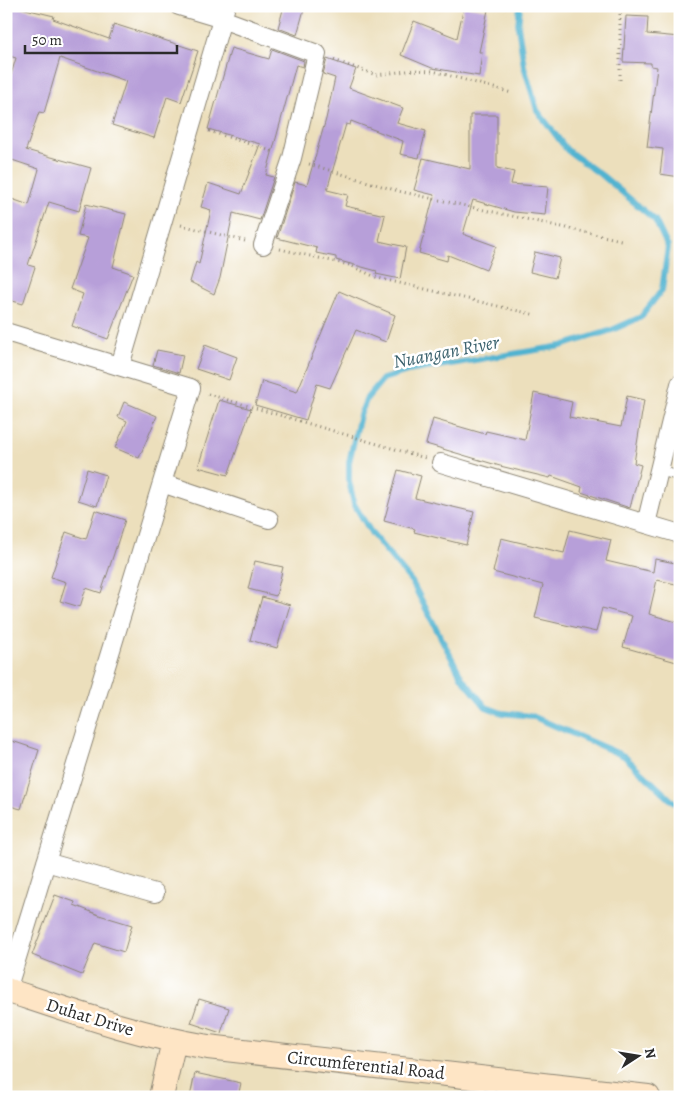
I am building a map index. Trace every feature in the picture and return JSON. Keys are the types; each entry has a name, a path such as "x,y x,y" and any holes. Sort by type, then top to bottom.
{"street":[{"path":"179,6 224,12 317,54 292,158 263,245"},
{"path":"120,366 224,12"},
{"path":"6,332 191,388 6,990"},
{"path":"646,524 680,384"},
{"path":"441,463 680,534"},
{"path":"162,483 269,519"},
{"path":"46,862 155,893"},
{"name":"Duhat Drive","path":"6,990 82,1016 174,1041"},
{"path":"161,1097 174,1041"},
{"name":"Circumferential Road","path":"174,1041 234,1050 648,1097"}],"lane":[{"path":"660,471 680,476"}],"path":[{"path":"620,6 620,80"},
{"path":"317,54 376,75 414,70 433,71 512,93"},
{"path":"191,125 398,192 621,240"},
{"path":"162,221 349,265 378,278 536,315"},
{"path":"191,388 441,463"}],"building":[{"path":"13,6 54,16 53,19 109,39 114,24 198,51 181,102 167,97 154,138 112,125 126,81 60,58 44,113 39,112 26,150 91,168 79,211 49,202 28,265 35,267 23,304 6,299 6,197 29,205 39,169 6,158 6,91 16,58 6,55 6,30"},
{"path":"284,6 305,6 297,35 278,28"},
{"path":"464,6 488,10 479,52 482,52 479,76 432,68 401,55 414,21 457,38"},
{"path":"626,16 648,17 647,34 680,37 680,177 660,174 663,149 647,147 657,67 651,66 651,63 623,62"},
{"path":"231,48 269,59 272,49 304,61 303,67 296,65 266,175 274,177 260,220 233,213 220,278 214,294 190,282 196,262 199,264 211,210 201,207 208,183 241,194 260,144 208,129"},
{"path":"327,59 356,69 349,88 403,108 397,123 426,131 419,158 400,154 403,141 351,121 350,125 346,124 327,190 348,195 345,206 385,215 379,241 406,247 400,279 376,274 377,271 336,260 336,257 316,253 317,248 277,238 295,182 307,185 326,119 335,78 323,74"},
{"path":"470,115 497,115 497,168 514,172 511,184 548,187 545,215 514,212 473,200 463,234 496,246 486,270 448,255 447,261 419,253 434,195 414,190 423,158 470,169"},
{"path":"86,204 126,214 113,267 133,274 108,339 72,326 83,294 70,289 88,238 78,236"},
{"path":"535,252 560,258 555,278 530,272"},
{"path":"339,291 395,315 386,342 356,330 330,388 317,384 306,420 255,405 262,381 297,392"},
{"path":"205,345 237,357 229,380 196,369"},
{"path":"157,350 183,355 179,373 153,365"},
{"path":"534,393 572,402 569,417 621,427 627,396 644,400 634,463 641,465 630,508 581,492 582,487 551,476 550,478 500,466 426,444 433,419 485,434 486,431 525,440"},
{"path":"219,400 251,409 228,475 198,467"},
{"path":"124,402 157,416 139,458 115,448 127,421 118,417"},
{"path":"87,469 106,475 97,506 78,500"},
{"path":"398,470 421,476 415,498 474,512 466,545 414,532 415,529 384,521"},
{"path":"95,510 125,520 101,593 86,588 80,607 60,601 66,582 51,577 66,532 86,539"},
{"path":"570,530 611,540 606,561 653,572 655,559 680,564 680,585 657,580 649,614 680,623 680,663 623,647 632,616 602,608 596,632 535,618 543,585 493,572 501,538 564,553"},
{"path":"255,561 283,567 276,596 248,589"},
{"path":"262,597 290,605 277,648 250,640"},
{"path":"6,739 39,750 21,809 6,805"},
{"path":"55,895 75,902 74,905 99,915 132,925 124,952 95,943 82,975 32,955"},
{"path":"199,999 229,1008 221,1033 191,1023"},
{"path":"195,1073 241,1083 238,1097 190,1097"}],"waterway":[{"name":"Nuangan River","path":"520,6 518,26 524,66 537,110 567,150 604,177 655,220 668,247 662,290 641,317 612,330 561,346 408,371 383,379 367,398 360,415 349,462 349,481 354,504 372,534 412,582 462,678 486,707 502,713 532,716 624,756 671,800 680,805"}]}
